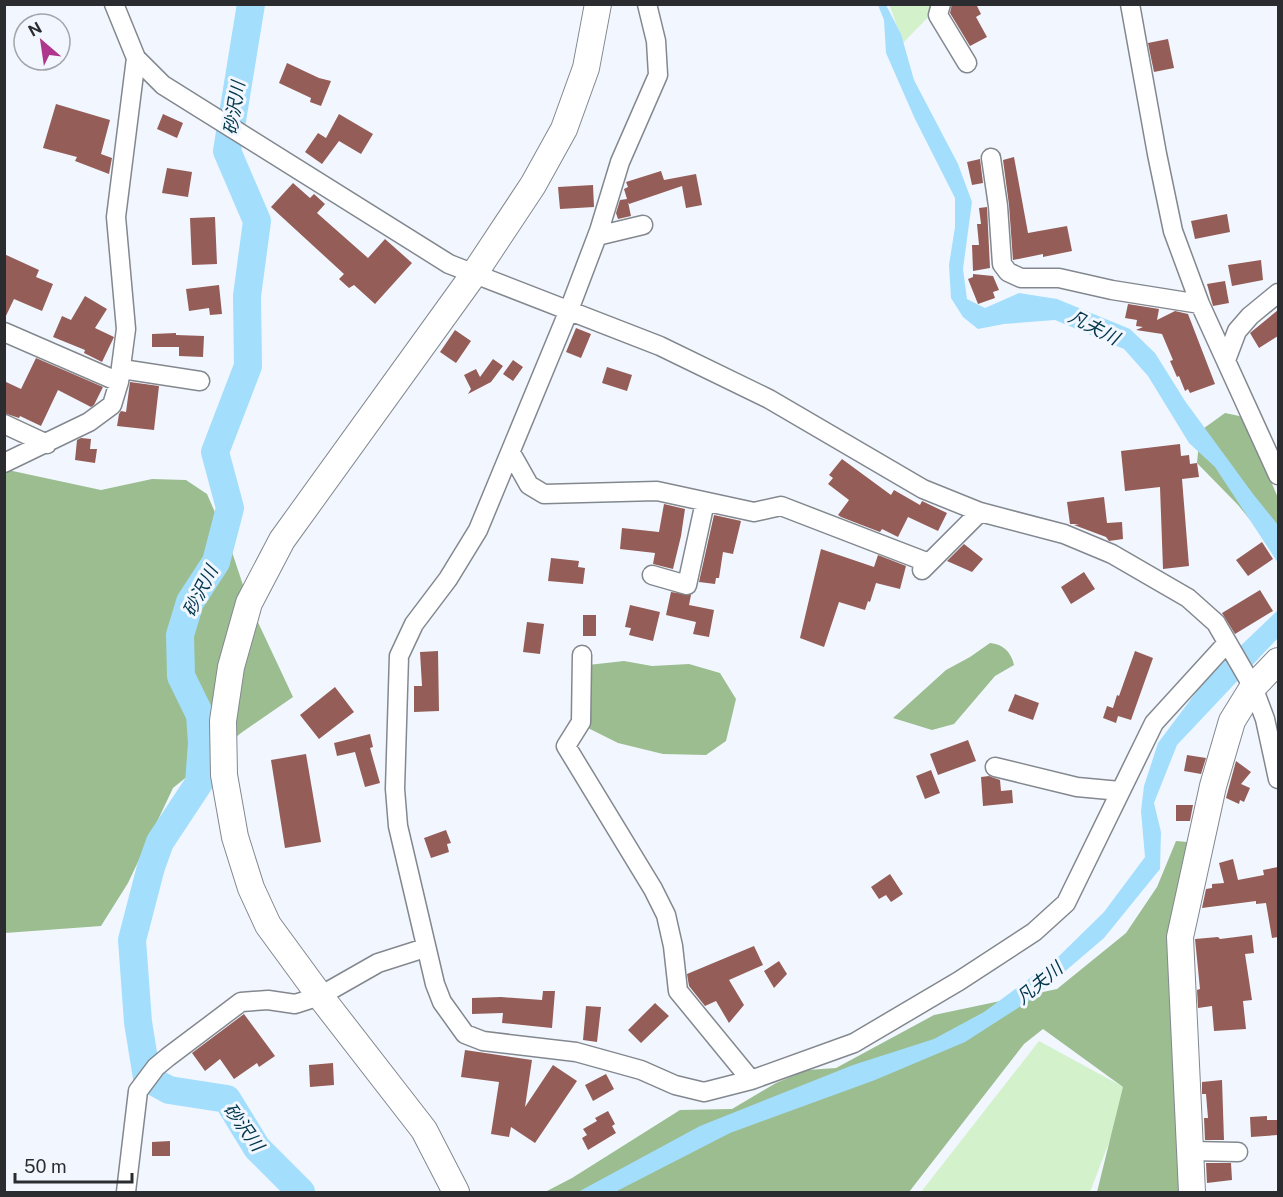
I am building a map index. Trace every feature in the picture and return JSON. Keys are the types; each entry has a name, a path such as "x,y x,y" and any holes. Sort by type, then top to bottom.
{"street":[{"path":"114,4 136,58 163,85 218,122 449,264 670,351 769,399 923,489 980,512 1064,534 1112,554 1188,597 1216,623 1253,687 1265,719 1278,779"},
{"path":"456,1192 424,1130 268,925 251,888 235,837 224,775 223,721 231,667 249,603 282,540 474,274 533,185 564,129 586,68 598,4"},
{"path":"647,4 656,41 658,75 620,162 597,236 569,310 478,530 448,579 414,624 399,656 395,789 398,826 425,948 442,1002 465,1034 483,1041 576,1052 641,1070 675,1085 704,1092 752,1080 854,1043 959,981 1034,932 1066,903 1154,723 1227,643"},
{"path":"941,4 938,15 967,63"},
{"path":"1130,4 1173,231 1200,304 1278,476"},
{"path":"4,463 89,422 112,405 120,376 126,329 116,217 136,58"},
{"path":"991,158 998,206 1002,264 1008,272 1021,278 1059,278 1112,290 1200,304"},
{"path":"597,236 643,225"},
{"path":"1226,360 1237,331 1250,316 1278,293"},
{"path":"4,332 120,376 200,381"},
{"path":"4,424 47,444"},
{"path":"511,453 529,485 544,494 657,491 754,512 781,506 925,568 980,512"},
{"path":"652,576 687,585 705,502"},
{"path":"582,655 581,722 566,746 653,889 666,915 673,946 678,991 752,1080"},
{"path":"1192,1192 1180,937 1212,786 1232,721 1253,687 1278,661"},
{"path":"995,767 1077,787 1120,791"},
{"path":"126,1192 138,1091 156,1067 241,1002 268,1000 295,1004 320,996 378,963 425,948"},
{"path":"1191,1151 1238,1152"}],"green space":[{"path":"889,4 940,5 903,43"},
{"path":"1225,413 1244,417 1278,498 1278,554 1238,505 1197,463 1200,431"},
{"path":"8,470 101,490 152,479 186,480 207,494 231,549 249,603 293,697 241,733 173,788 128,883 101,926 5,933 5,473"},
{"path":"990,643 1006,650 1014,665 995,676 954,724 932,730 893,718 946,670"},
{"path":"624,661 652,666 689,664 720,673 736,699 726,741 706,755 663,754 618,743 584,726 588,665"},
{"path":"1176,841 1188,842 1168,964 1182,1192 1097,1192 1123,1087 1043,1029 1024,1044 909,1192 545,1192 572,1178 680,1110 732,1109 776,1083 807,1070 836,1068 934,1015 1057,989 1126,933 1157,887"},
{"path":"1039,1041 1129,1090 1090,1192 921,1192"}],"water":[{"name":"凡夫川","path":"878,5 886,5 901,34 914,80 958,164 972,202 963,269 967,299 985,308 1019,293 1057,299 1130,329 1155,353 1185,401 1278,525 1278,563 1215,467 1189,443 1148,376 1124,349 1055,320 1004,324 978,329 963,317 951,298 949,265 955,227 955,198 915,119 886,53 884,20"},
{"name":"凡夫川","path":"1278,610 1278,638 1177,745 1154,803 1161,832 1160,869 1104,938 1035,997 965,1042 875,1080 730,1133 615,1192 578,1192 700,1126 853,1065 934,1039 984,1012 1056,959 1104,912 1145,857 1141,811 1144,786 1158,743 1206,679"}],"building":[{"path":"952,4 976,4 981,14 976,17 987,37 970,46 950,13"},
{"path":"1168,39 1174,68 1154,72 1148,43"},
{"path":"287,63 331,81 321,106 310,102 311,98 279,83"},
{"path":"56,104 110,120 101,154 112,158 109,174 75,161 77,157 43,148"},
{"path":"163,114 183,123 177,138 157,129"},
{"path":"339,114 373,134 361,154 339,141 322,164 305,152 318,133 326,138"},
{"path":"1014,157 1028,233 1067,226 1072,251 1013,260 1003,160"},
{"path":"980,159 983,183 972,185 967,162"},
{"path":"167,168 192,172 188,197 162,193"},
{"path":"661,171 664,180 696,174 702,205 686,208 682,186 629,204 628,202 631,216 618,219 616,213 620,200 627,199 624,189 628,187 626,182"},
{"path":"293,183 310,198 314,194 325,204 317,213 368,258 385,239 412,263 375,304 354,285 349,288 339,279 344,274 271,207"},
{"path":"593,185 594,207 560,209 558,187"},
{"path":"987,207 990,268 973,271 972,245 979,245 977,224 981,224 979,208"},
{"path":"1227,214 1230,232 1195,239 1191,221"},
{"path":"215,217 217,264 192,265 190,218"},
{"path":"4,254 39,270 36,277 53,284 42,311 14,299 4,320"},
{"path":"1261,260 1263,280 1232,286 1228,265"},
{"path":"973,274 993,276 999,290 993,292 995,298 978,304 968,279 973,277"},
{"path":"1225,281 1229,303 1213,306 1207,284"},
{"path":"219,285 222,314 210,315 209,308 189,311 186,289"},
{"path":"85,296 107,309 95,328 114,337 102,362 84,353 85,350 53,337 62,316 71,320"},
{"path":"1128,304 1159,309 1157,320 1175,311 1188,314 1215,384 1190,393 1188,389 1185,391 1170,361 1173,360 1162,334 1136,330 1143,327 1136,326 1137,320 1125,318"},
{"path":"1278,310 1278,336 1259,348 1250,333"},
{"path":"576,328 591,334 581,358 566,352"},
{"path":"455,330 471,341 456,363 440,352"},
{"path":"176,333 176,335 204,336 203,357 179,356 179,347 152,347 152,334"},
{"path":"36,358 103,387 94,405 91,407 58,390 41,426 20,416 19,418 4,413 4,381 21,389"},
{"path":"493,359 503,366 491,382 468,394 471,389 464,375 476,369 480,377"},
{"path":"513,360 523,367 513,381 503,374"},
{"path":"607,367 632,375 627,391 602,383"},
{"path":"130,382 159,386 154,430 117,426 119,414 121,411 126,412"},
{"path":"91,439 90,449 97,449 95,463 75,460 77,440"},
{"path":"1180,444 1181,456 1189,455 1190,464 1197,463 1199,477 1182,479 1189,566 1163,569 1160,487 1125,491 1121,451"},
{"path":"842,459 891,495 894,490 920,505 922,501 947,513 938,531 908,517 898,537 882,529 880,532 838,515 849,500 828,484 833,478 829,475"},
{"path":"1104,497 1107,523 1122,522 1123,539 1109,541 1106,537 1074,525 1079,524 1070,524 1067,502"},
{"path":"664,504 685,509 673,569 653,564 655,553 620,549 622,528 659,532"},
{"path":"714,515 741,521 733,554 723,552 719,578 716,578 715,584 699,582"},
{"path":"1262,542 1273,559 1248,576 1236,560"},
{"path":"964,544 983,559 972,572 947,561"},
{"path":"821,549 874,567 878,555 906,566 900,589 876,583 865,610 839,602 824,647 800,638"},
{"path":"551,558 579,561 578,567 585,568 583,584 548,581"},
{"path":"1084,572 1095,589 1071,604 1061,587"},
{"path":"1260,590 1273,611 1235,634 1222,613"},
{"path":"671,592 691,595 689,605 714,610 709,637 693,634 696,622 666,615"},
{"path":"630,605 660,612 653,641 629,635 631,628 625,627"},
{"path":"583,615 596,615 596,636 583,636"},
{"path":"527,622 544,624 540,654 523,652"},
{"path":"438,651 439,711 414,712 414,686 422,686 420,652"},
{"path":"1135,651 1153,658 1131,720 1118,716 1116,723 1103,718 1107,706 1113,708 1117,695 1119,696"},
{"path":"335,687 354,712 319,739 300,715"},
{"path":"1015,694 1039,703 1033,720 1008,711"},
{"path":"370,734 373,747 370,748 380,783 365,787 355,752 337,756 334,743"},
{"path":"968,740 976,761 938,775 930,754"},
{"path":"306,754 321,842 285,848 271,760"},
{"path":"1187,755 1206,758 1201,774 1184,771"},
{"path":"1236,761 1251,772 1241,784 1250,788 1244,802 1240,800 1239,804 1226,798"},
{"path":"931,770 940,793 925,799 916,776"},
{"path":"989,776 1000,780 1001,791 1012,790 1013,803 983,806 981,777"},
{"path":"1176,805 1193,805 1190,821 1176,821"},
{"path":"446,830 451,843 447,844 449,852 431,858 424,838"},
{"path":"1233,859 1238,880 1264,875 1263,870 1278,867 1278,937 1272,938 1266,903 1256,904 1256,901 1202,908 1206,889 1212,888 1212,884 1224,883 1219,863"},
{"path":"890,874 903,894 891,902 886,895 879,899 871,887"},
{"path":"1252,935 1254,953 1245,954 1252,1000 1243,1001 1246,1029 1214,1031 1212,1006 1198,1008 1197,990 1200,989 1195,939"},
{"path":"754,946 763,965 729,980 744,1005 729,1023 716,1001 705,1006 689,986 687,974"},
{"path":"779,961 787,974 774,988 764,971"},
{"path":"543,991 555,991 552,1028 502,1023 503,1013 472,1014 472,998 501,997 542,1000"},
{"path":"655,1003 669,1016 641,1043 628,1030"},
{"path":"586,1006 601,1007 597,1042 583,1040"},
{"path":"244,1014 275,1056 259,1067 257,1063 234,1079 220,1059 205,1071 192,1053"},
{"path":"465,1050 532,1060 525,1107 553,1065 577,1081 535,1143 511,1127 509,1137 491,1134 499,1082 461,1077"},
{"path":"333,1063 334,1085 310,1087 309,1065"},
{"path":"606,1074 614,1089 593,1101 585,1085"},
{"path":"1222,1080 1224,1140 1205,1140 1204,1118 1208,1118 1206,1094 1202,1094 1202,1082"},
{"path":"608,1111 615,1124 612,1126 616,1133 588,1150 582,1138 587,1135 583,1129 597,1121 595,1118"},
{"path":"1267,1116 1267,1120 1278,1120 1278,1135 1251,1137 1250,1117"},
{"path":"170,1141 170,1156 152,1156 152,1142"},
{"path":"1206,1163 1231,1163 1232,1180 1207,1183"}],"waterway":[{"name":"砂沢川","path":"251,4 227,151 257,221 247,296 248,366 215,452 230,508 216,562 190,602 180,635 181,676 200,715 202,743 199,783 160,842 132,940 138,1022 147,1078 169,1090 227,1099 257,1148 301,1192"}]}
